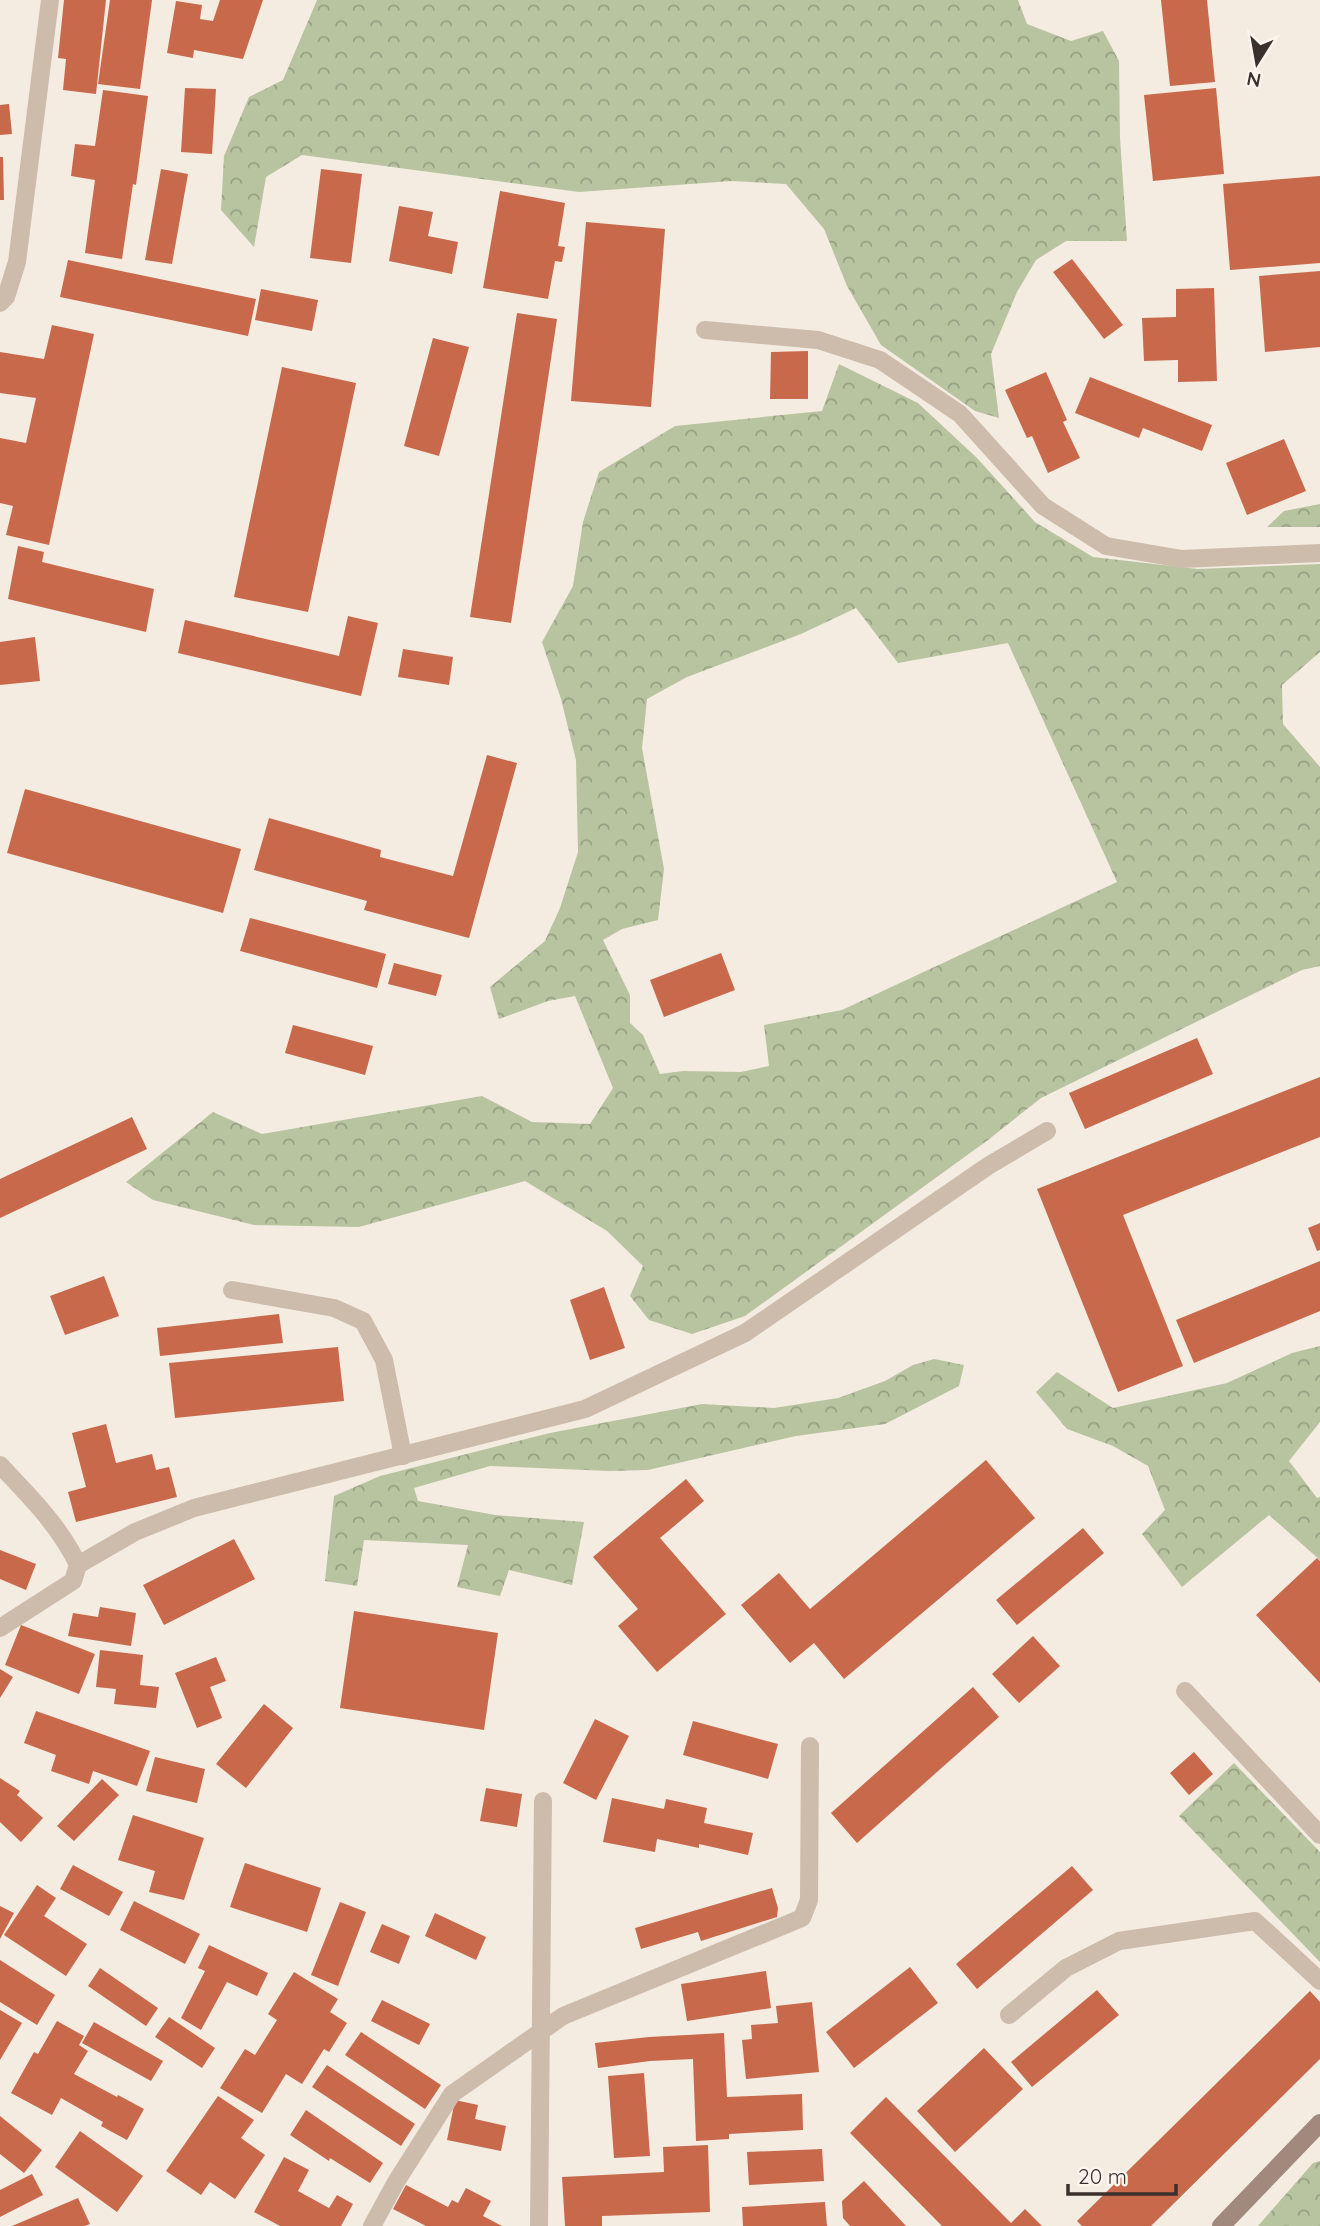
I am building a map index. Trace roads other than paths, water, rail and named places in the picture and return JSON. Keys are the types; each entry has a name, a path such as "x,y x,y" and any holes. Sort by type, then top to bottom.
{"street":[{"path":"0,303 6,297 17,262 50,0"},
{"path":"705,330 818,340 880,360 960,414 1043,506 1106,546 1182,559 1320,553"},
{"path":"78,1565 135,1532 194,1508 585,1409 745,1333 988,1166 1047,1131"},
{"path":"232,1290 334,1308 363,1321 384,1360 403,1456"},
{"path":"0,1465 69,1544 78,1565 73,1581 0,1628"},
{"path":"1185,1691 1320,1835"},
{"path":"372,2226 396,2182 452,2094 564,2016 802,1918 809,1900 810,1745"},
{"path":"539,2226 543,1801"},
{"path":"1009,2015 1066,1968 1119,1941 1255,1921 1320,1981"},
{"path":"1221,2226 1320,2123"}]}
